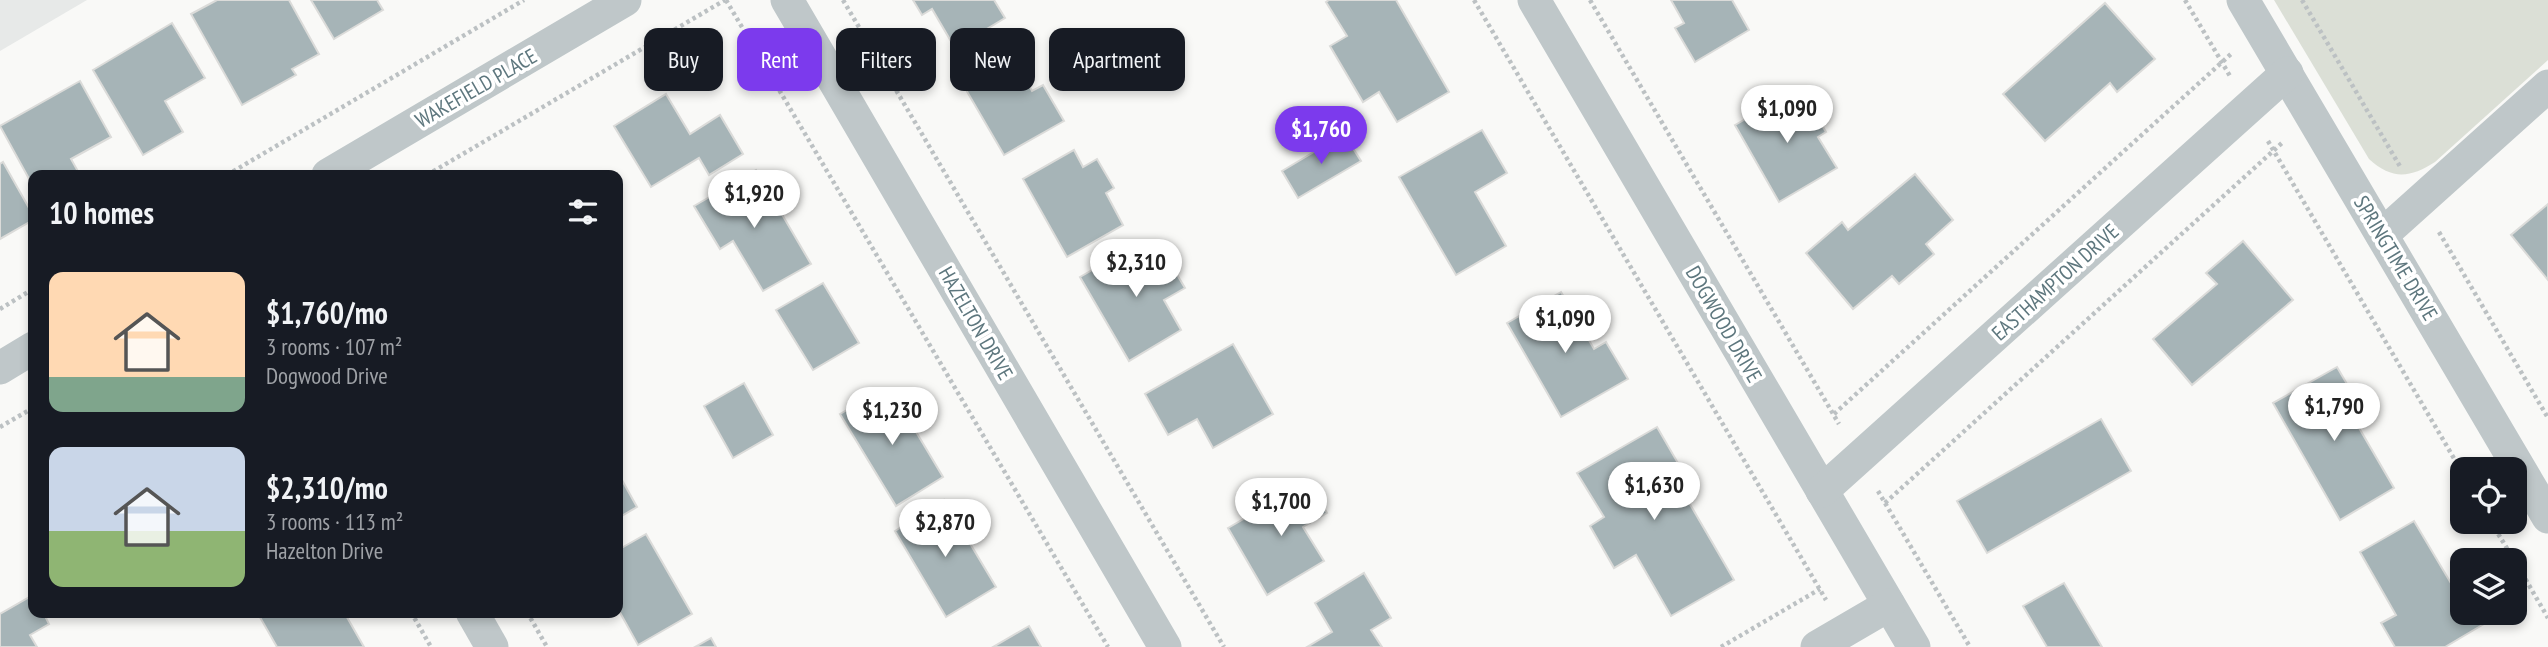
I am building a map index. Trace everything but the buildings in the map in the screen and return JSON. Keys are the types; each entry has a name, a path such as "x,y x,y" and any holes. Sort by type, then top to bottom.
{"street":[{"name":"WAKEFIELD PLACE","path":"336,170 625,0"},
{"name":"HAZELTON DRIVE","path":"787,0 1165,647"},
{"name":"DOGWOOD DRIVE","path":"1534,0 1914,647"},
{"name":"SPRINGTIME DRIVE","path":"2244,0 2548,517"},
{"name":"EASTHAMPTON DRIVE","path":"1822,491 2287,73"},
{"path":"2382,235 2548,86"},
{"path":"0,368 28,351"},
{"path":"1817,647 1889,604"},
{"path":"475,618 492,647"}],"path":[{"path":"235,170 524,0"},
{"path":"436,170 725,0 1108,647"},
{"path":"843,0 1224,647"},
{"path":"1474,0 1832,610"},
{"path":"1590,0 1840,425"},
{"path":"2185,0 2232,80"},
{"path":"2302,0 2403,172"},
{"path":"1834,414 2237,49"},
{"path":"2265,135 2453,457"},
{"path":"1885,503 2286,140"},
{"path":"2435,225 2548,418"},
{"path":"0,309 28,292"},
{"path":"0,427 28,411"},
{"path":"1873,483 1970,647"},
{"path":"2527,583 2548,618"},
{"path":"1721,647 1820,589"},
{"path":"414,618 431,647"},
{"path":"530,618 547,647"}],"shaded area":[{"path":"0,0 87,0 0,51"},
{"path":"2274,0 2548,0 2548,60 2435,162 2409,174 2393,173 2369,159"}]}
